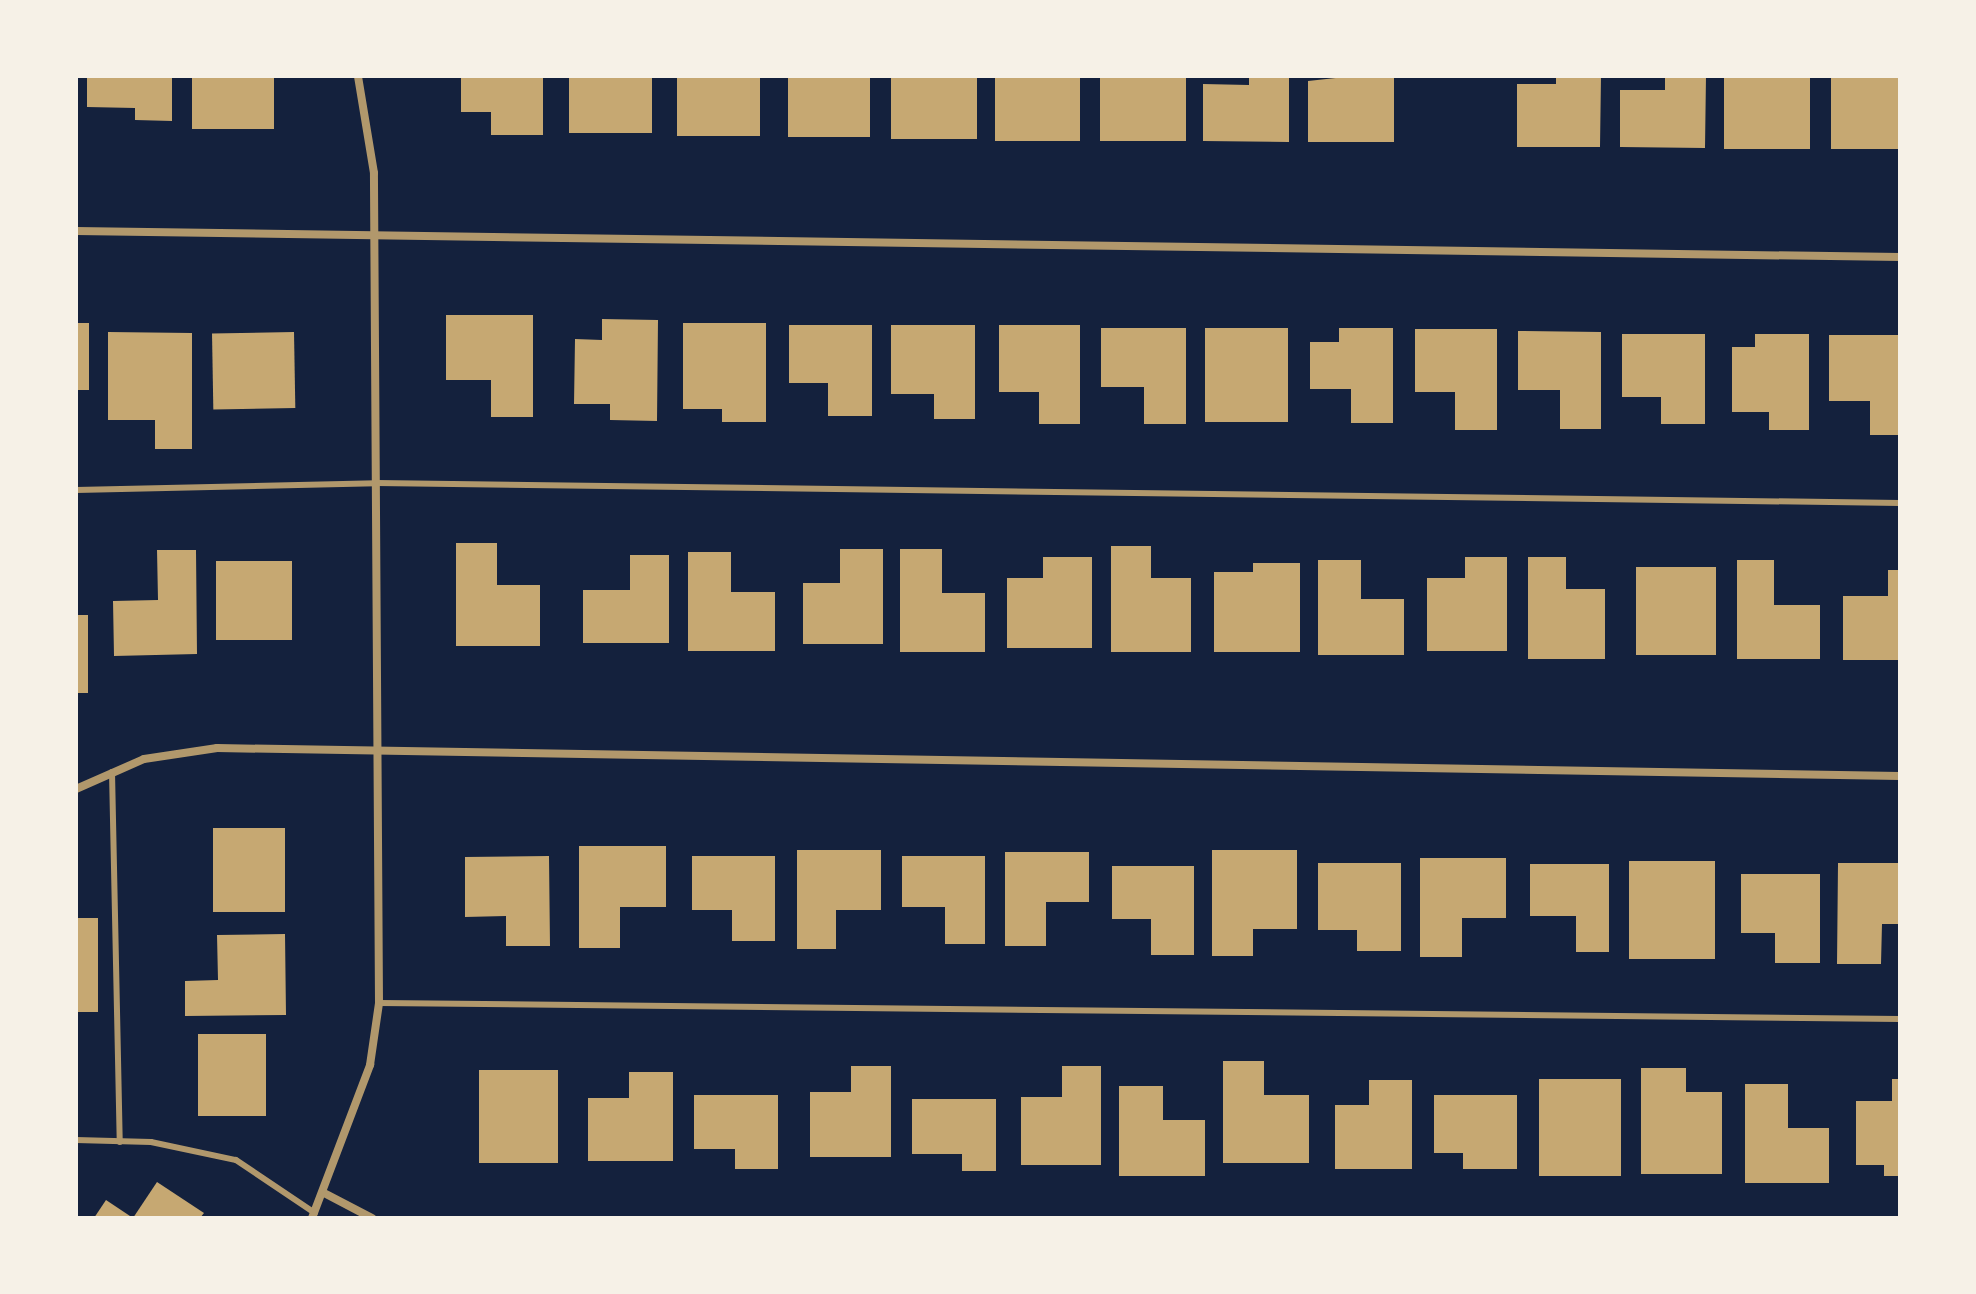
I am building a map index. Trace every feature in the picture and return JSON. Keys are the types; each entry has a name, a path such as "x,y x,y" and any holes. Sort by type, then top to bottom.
{"street":[{"path":"313,1216 326,1194 370,1065 379,1003 374,235 371,128 358,76"},
{"path":"76,231 1900,257"},
{"path":"76,789 112,772 217,748 379,748 1900,776"},
{"path":"326,1194 372,1218"}],"lane":[{"path":"76,490 376,483 1900,503"},
{"path":"112,772 120,1142"},
{"path":"379,1003 1900,1019"},
{"path":"76,1140 120,1142 236,1160 313,1216"}],"building":[{"path":"87,76 172,76 172,121 135,120 135,108 87,107"},
{"path":"192,76 274,76 274,129 192,129"},
{"path":"461,76 543,76 543,135 491,135 491,112 461,112"},
{"path":"569,76 652,76 652,133 569,133"},
{"path":"677,76 760,76 760,136 677,136"},
{"path":"788,76 870,76 870,137 788,137"},
{"path":"891,76 977,76 977,139 891,139"},
{"path":"995,76 1080,76 1080,141 995,141"},
{"path":"1100,76 1186,76 1186,141 1100,141"},
{"path":"1249,76 1289,76 1289,142 1203,141 1203,84 1249,85"},
{"path":"1394,76 1394,142 1308,142 1308,81"},
{"path":"1556,76 1601,76 1600,147 1517,147 1517,84 1556,84"},
{"path":"1665,76 1706,76 1705,148 1620,147 1620,90 1665,90"},
{"path":"1724,76 1810,76 1810,149 1724,149"},
{"path":"1831,76 1900,76 1900,149 1831,149"},
{"path":"446,315 533,315 533,417 491,417 491,380 446,380"},
{"path":"602,319 658,320 657,421 610,420 610,404 574,404 575,339 602,340"},
{"path":"76,323 89,323 89,390 76,390"},
{"path":"683,323 766,323 766,422 722,422 722,409 683,409"},
{"path":"789,325 872,325 872,416 828,416 828,383 789,383"},
{"path":"891,325 975,325 975,419 934,419 934,394 891,394"},
{"path":"999,325 1080,325 1080,424 1039,424 1039,392 999,392"},
{"path":"1101,328 1186,328 1186,424 1144,424 1144,387 1101,387"},
{"path":"1205,328 1288,328 1288,422 1205,422"},
{"path":"1339,328 1393,328 1393,423 1351,423 1351,389 1310,389 1310,342 1339,342"},
{"path":"1415,329 1497,329 1497,430 1455,430 1455,392 1415,392"},
{"path":"1518,331 1601,332 1601,429 1560,429 1560,390 1518,390"},
{"path":"108,332 192,333 192,449 155,449 155,420 108,420"},
{"path":"294,332 295,408 213,409 212,333"},
{"path":"1622,334 1705,334 1705,424 1661,424 1661,397 1622,397"},
{"path":"1755,334 1809,334 1809,430 1769,430 1769,412 1732,412 1732,347 1755,347"},
{"path":"1829,335 1900,335 1900,435 1870,435 1870,401 1829,401"},
{"path":"456,543 497,543 497,585 540,585 540,646 456,646"},
{"path":"1111,546 1151,546 1151,578 1191,578 1191,652 1111,652"},
{"path":"840,549 883,549 883,644 803,644 803,583 840,583"},
{"path":"900,549 942,549 942,593 985,593 985,652 900,652"},
{"path":"157,550 196,550 197,654 114,656 113,601 158,600"},
{"path":"688,552 731,552 731,592 775,592 775,651 688,651"},
{"path":"630,555 669,555 669,643 583,643 583,590 630,590"},
{"path":"1043,557 1092,557 1092,648 1007,648 1007,578 1043,578"},
{"path":"1465,557 1507,557 1507,651 1427,651 1427,578 1465,578"},
{"path":"1528,557 1566,557 1566,589 1605,589 1605,659 1528,659"},
{"path":"1318,560 1361,560 1361,599 1404,599 1404,655 1318,655"},
{"path":"1737,560 1774,560 1774,605 1820,605 1820,659 1737,659"},
{"path":"216,561 292,561 292,640 216,640"},
{"path":"1253,563 1300,563 1300,652 1214,652 1214,572 1253,572"},
{"path":"1636,567 1716,567 1716,655 1636,655"},
{"path":"1888,570 1900,570 1900,660 1843,660 1843,596 1888,596"},
{"path":"76,615 88,615 88,693 76,693"},
{"path":"213,828 285,828 285,912 213,912"},
{"path":"579,846 666,846 666,907 620,907 620,948 579,948"},
{"path":"797,850 881,850 881,910 836,910 836,949 797,949"},
{"path":"1212,850 1297,850 1297,929 1253,929 1253,956 1212,956"},
{"path":"1005,852 1089,852 1089,902 1046,902 1046,946 1005,946"},
{"path":"549,856 550,946 506,946 506,916 465,917 465,857"},
{"path":"692,856 775,856 775,941 732,941 732,910 692,910"},
{"path":"902,856 985,856 985,944 945,944 945,907 902,907"},
{"path":"1420,858 1506,858 1506,918 1462,918 1462,957 1420,957"},
{"path":"1629,861 1715,861 1715,959 1629,959"},
{"path":"1318,863 1401,863 1401,951 1357,951 1357,930 1318,930"},
{"path":"1838,863 1900,863 1900,924 1882,924 1881,964 1837,964"},
{"path":"1530,864 1609,864 1609,952 1576,952 1576,916 1530,916"},
{"path":"1112,866 1194,866 1194,955 1151,955 1151,919 1112,919"},
{"path":"1741,874 1820,874 1820,963 1775,963 1775,933 1741,933"},
{"path":"76,918 98,918 98,1012 76,1012"},
{"path":"285,934 286,1015 185,1016 185,981 218,980 217,935"},
{"path":"198,1034 266,1034 266,1116 198,1116"},
{"path":"1223,1061 1264,1061 1264,1095 1309,1095 1309,1163 1223,1163"},
{"path":"851,1066 891,1066 891,1157 810,1157 810,1092 851,1092"},
{"path":"1062,1066 1101,1066 1101,1165 1021,1165 1021,1097 1062,1097"},
{"path":"1641,1068 1686,1068 1686,1092 1722,1092 1722,1174 1641,1174"},
{"path":"479,1070 558,1070 558,1163 479,1163"},
{"path":"629,1072 673,1072 673,1161 588,1161 588,1098 629,1098"},
{"path":"1539,1079 1621,1079 1621,1176 1539,1176"},
{"path":"1892,1079 1900,1079 1900,1176 1884,1176 1884,1165 1856,1165 1856,1101 1892,1101"},
{"path":"1369,1080 1412,1080 1412,1169 1335,1169 1335,1105 1369,1105"},
{"path":"1745,1084 1788,1084 1788,1128 1829,1128 1829,1183 1745,1183"},
{"path":"1119,1086 1163,1086 1163,1120 1205,1120 1205,1176 1119,1176"},
{"path":"694,1095 778,1095 778,1169 735,1169 735,1149 694,1149"},
{"path":"1434,1095 1517,1095 1517,1169 1463,1169 1463,1153 1434,1153"},
{"path":"912,1099 996,1099 996,1171 962,1171 962,1154 912,1154"},
{"path":"157,1182 204,1213 200,1218 133,1218"},
{"path":"106,1200 133,1218 94,1218"}]}
